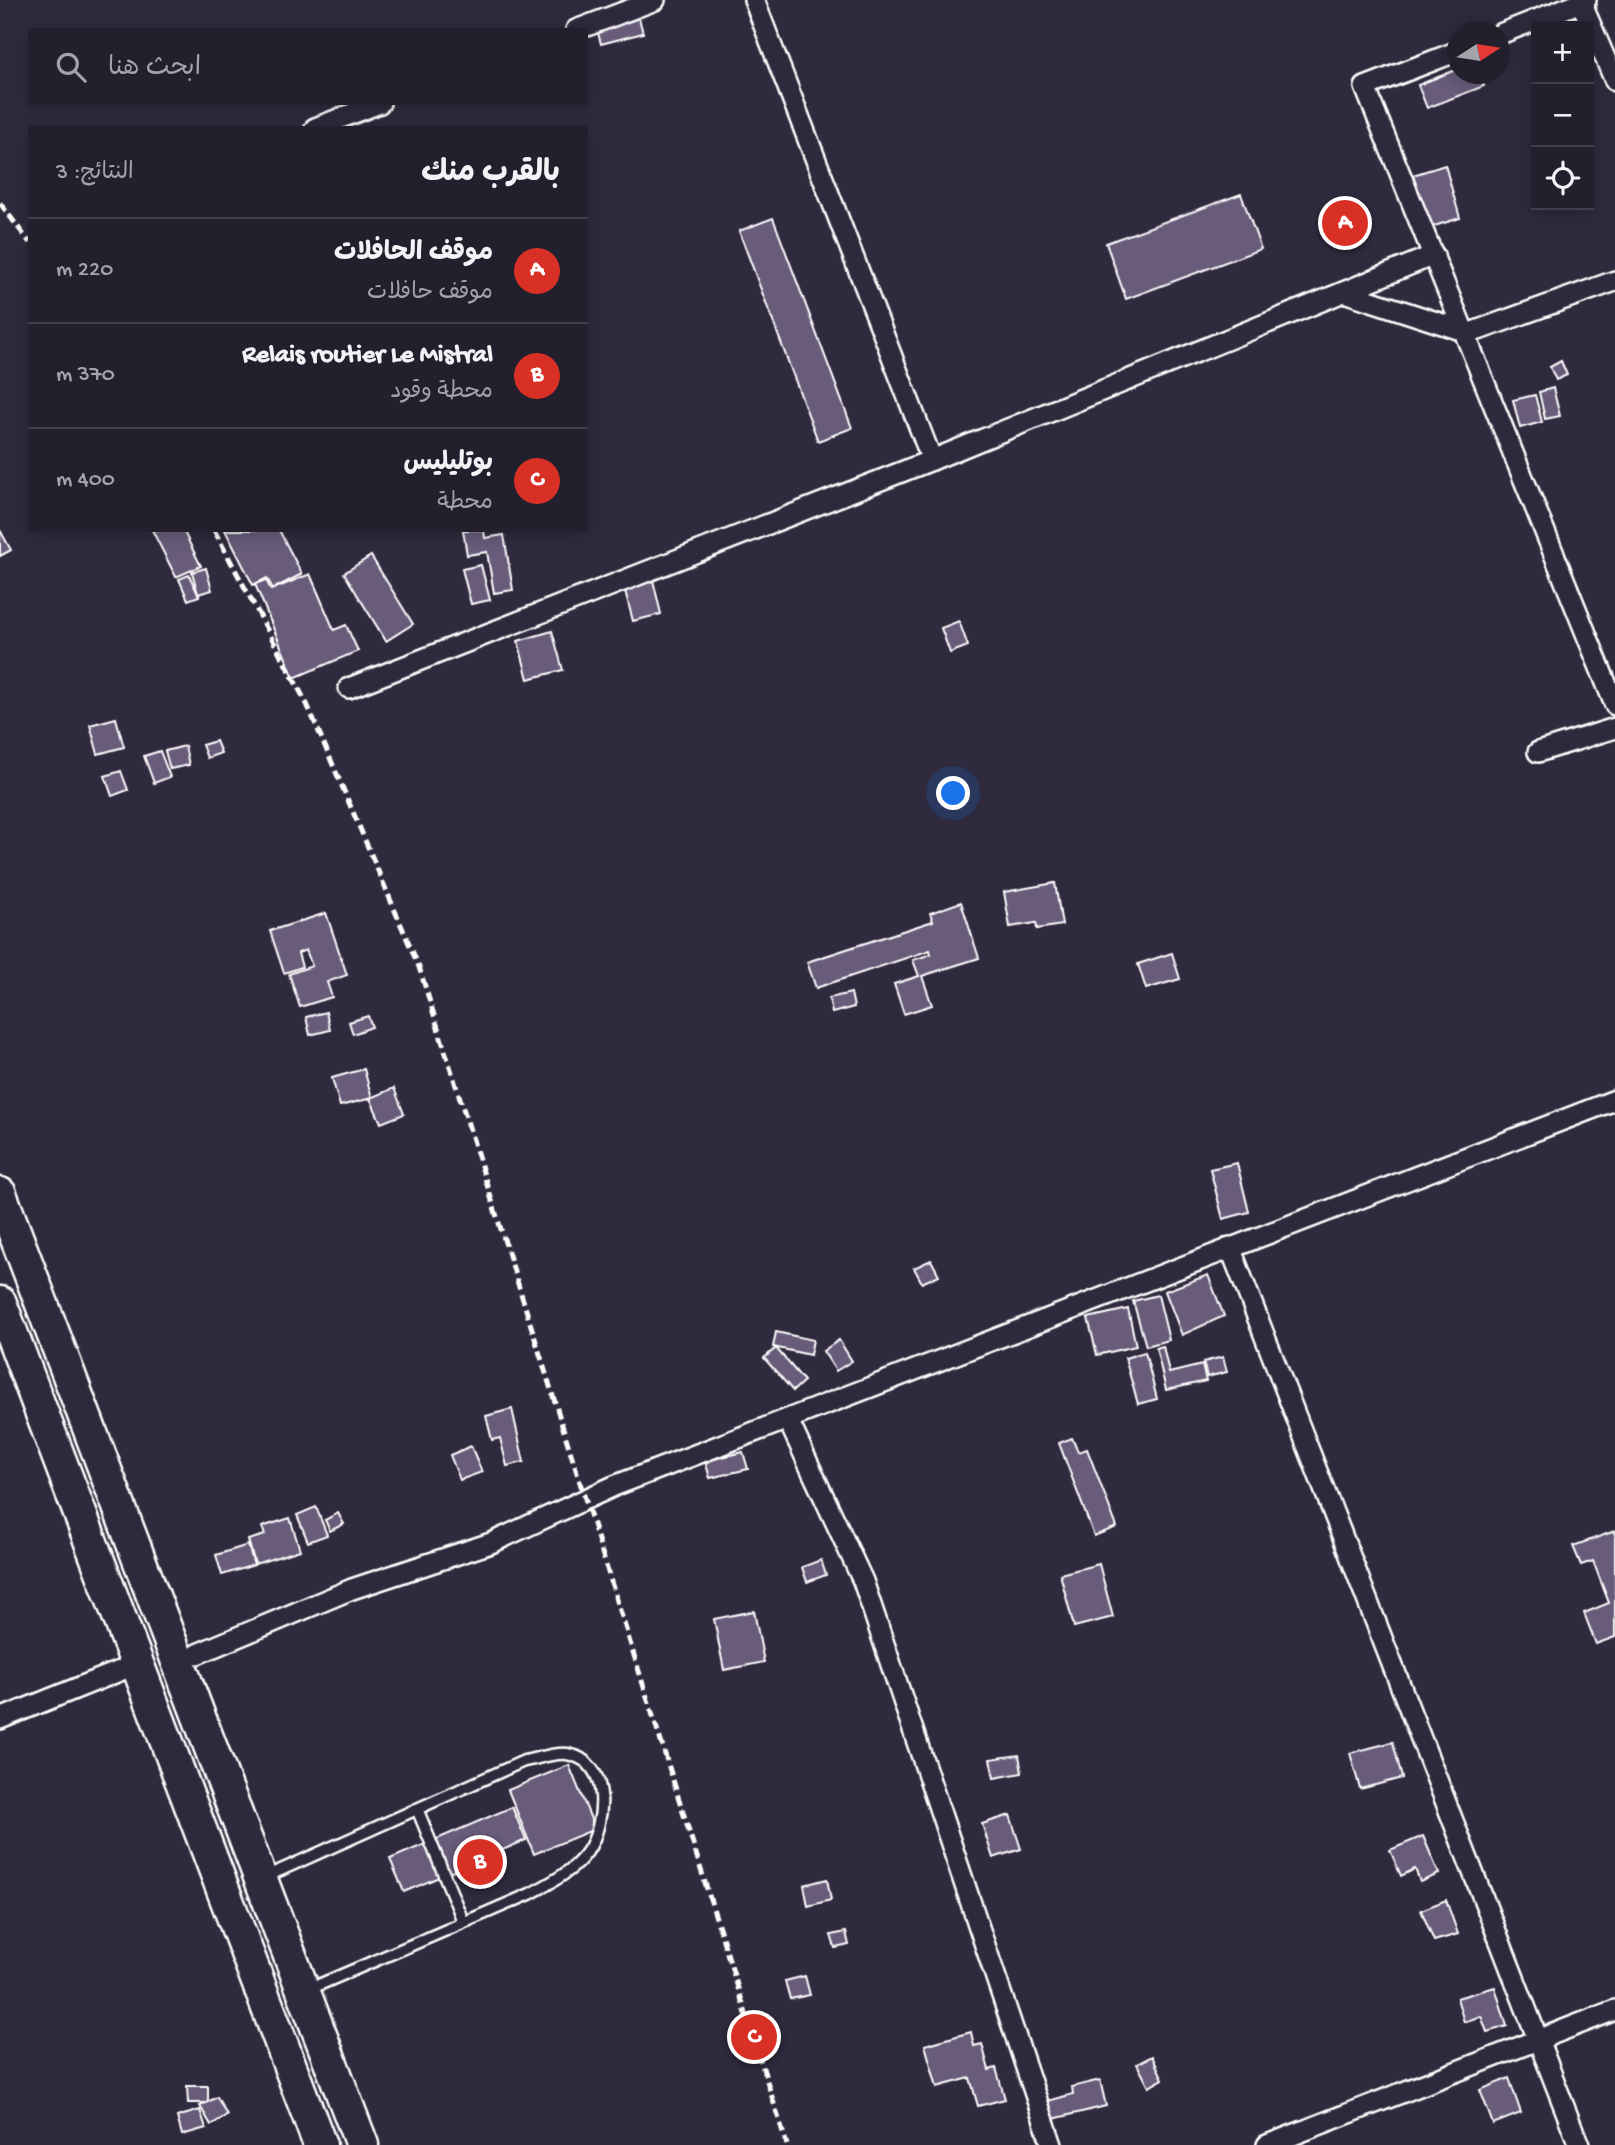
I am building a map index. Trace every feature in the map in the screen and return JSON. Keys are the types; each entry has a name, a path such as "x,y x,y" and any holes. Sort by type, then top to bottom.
{"highway":[{"path":"0,1194 362,2145"},
{"path":"0,1303 320,2145"}],"street":[{"path":"581,28 655,0"},
{"path":"754,0 932,460"},
{"path":"1510,30 1583,1 1615,82"},
{"path":"1447,55 1365,87 1615,705"},
{"path":"320,126 375,105"},
{"path":"349,688 932,460 1434,255"},
{"path":"1344,292 1470,333 1615,281"},
{"path":"1538,752 1615,728"},
{"path":"197,1654 352,1589 491,1543 614,1486 1615,1100"},
{"path":"1230,1247 1580,2145"},
{"path":"788,1420 863,1581 1052,2145"},
{"path":"0,1719 137,1664"},
{"path":"1267,2145 1615,2010"}],"lane":[{"path":"262,1879 524,1761 566,1753 585,1761 597,1777 603,1805 597,1831 586,1853 562,1875 530,1894 304,1992"},
{"path":"418,1811 463,1921"}],"building":[{"path":"628,9 630,21 639,18 643,33 601,44 594,18"},
{"path":"1447,73 1447,84 1484,86 1427,108 1418,85"},
{"path":"1445,165 1460,218 1428,228 1413,175"},
{"path":"1241,194 1261,249 1126,299 1106,243"},
{"path":"773,218 852,428 818,441 739,231"},
{"path":"1561,361 1567,375 1556,380 1550,367"},
{"path":"1553,388 1560,416 1545,419 1539,392"},
{"path":"1535,395 1542,422 1520,428 1513,400"},
{"path":"0,530 11,550 0,556"},
{"path":"153,532 184,532 201,566 176,577"},
{"path":"226,532 280,532 302,574 273,589 267,578 253,585"},
{"path":"463,532 484,532 485,538 504,535 513,590 494,593 487,552 467,555"},
{"path":"371,556 413,624 386,641 344,573"},
{"path":"481,565 490,600 471,604 462,569"},
{"path":"206,568 212,590 198,594 192,572"},
{"path":"310,574 334,630 346,625 358,651 294,678 255,584 266,580 271,590"},
{"path":"189,575 199,596 188,600 179,579"},
{"path":"653,580 661,614 633,621 624,587"},
{"path":"959,621 968,646 950,653 941,628"},
{"path":"552,631 563,670 528,679 518,641"},
{"path":"116,718 124,747 98,754 90,725"},
{"path":"216,741 221,753 207,758 202,745"},
{"path":"185,746 189,765 170,769 165,751"},
{"path":"160,751 170,777 154,783 144,756"},
{"path":"121,771 128,790 112,796 105,776"},
{"path":"1055,883 1062,925 1037,929 1036,923 1010,927 1004,892"},
{"path":"961,902 979,958 922,976 932,1005 904,1014 894,984 919,976 913,960 931,954 930,950 816,988 807,962 933,921 930,913"},
{"path":"326,913 347,975 327,982 332,997 300,1007 289,974 312,966 306,950 298,953 302,967 284,973 270,931"},
{"path":"1172,953 1180,979 1146,989 1138,964"},
{"path":"851,993 854,1007 832,1013 829,998"},
{"path":"326,1012 330,1030 310,1035 306,1017"},
{"path":"368,1016 372,1027 353,1034 349,1022"},
{"path":"364,1069 372,1098 340,1106 332,1078"},
{"path":"394,1088 404,1114 381,1123 370,1098"},
{"path":"1237,1163 1249,1212 1223,1219 1210,1169"},
{"path":"931,1260 939,1275 922,1283 914,1268"},
{"path":"1208,1275 1224,1316 1182,1335 1165,1291"},
{"path":"1158,1295 1169,1340 1146,1346 1133,1301"},
{"path":"1128,1309 1136,1346 1097,1355 1088,1318"},
{"path":"776,1332 813,1340 810,1355 773,1347"},
{"path":"839,1340 852,1361 836,1371 823,1351"},
{"path":"1163,1346 1169,1373 1202,1365 1206,1381 1166,1390 1156,1348"},
{"path":"776,1348 804,1381 793,1391 764,1358"},
{"path":"1145,1352 1157,1399 1138,1404 1125,1358"},
{"path":"1223,1357 1227,1372 1207,1377 1203,1362"},
{"path":"512,1409 524,1462 507,1466 500,1438 492,1440 486,1416"},
{"path":"1072,1438 1078,1452 1087,1449 1117,1527 1094,1536 1059,1443"},
{"path":"471,1446 482,1472 460,1480 450,1455"},
{"path":"743,1452 748,1469 710,1478 705,1461"},
{"path":"316,1507 327,1535 308,1542 297,1515"},
{"path":"338,1513 344,1524 330,1531 325,1520"},
{"path":"290,1518 300,1550 255,1564 248,1540 265,1535 262,1527"},
{"path":"1615,1531 1615,1637 1596,1644 1584,1613 1609,1603 1593,1561 1581,1565 1573,1546"},
{"path":"248,1545 254,1565 222,1575 216,1555"},
{"path":"821,1560 826,1575 807,1582 802,1567"},
{"path":"1099,1564 1113,1617 1074,1627 1060,1574"},
{"path":"754,1611 764,1662 724,1670 714,1619"},
{"path":"1393,1742 1402,1778 1360,1789 1350,1753"},
{"path":"1019,1755 1022,1773 994,1778 990,1759"},
{"path":"569,1765 595,1829 534,1854 508,1790"},
{"path":"512,1807 526,1840 404,1892 390,1859"},
{"path":"1010,1815 1021,1849 993,1858 982,1824"},
{"path":"1423,1836 1439,1874 1420,1882 1415,1869 1401,1876 1390,1850"},
{"path":"827,1879 831,1900 808,1906 804,1885"},
{"path":"1446,1900 1458,1934 1434,1941 1421,1910"},
{"path":"846,1932 849,1945 835,1948 831,1935"},
{"path":"805,1976 810,1995 790,1999 785,1981"},
{"path":"1495,1987 1507,2026 1487,2032 1481,2016 1464,2022 1457,1998"},
{"path":"971,2032 974,2046 982,2044 989,2070 996,2068 1005,2099 978,2106 970,2078 937,2087 925,2045"},
{"path":"1152,2056 1163,2079 1149,2087 1137,2064"},
{"path":"1509,2078 1521,2113 1493,2124 1480,2090"},
{"path":"1100,2080 1106,2106 1049,2120 1044,2102 1073,2094 1072,2087"},
{"path":"187,2086 208,2086 208,2103 188,2103"},
{"path":"217,2097 227,2115 211,2125 200,2106"},
{"path":"200,2110 206,2128 182,2135 177,2117"}],"railway":[{"path":"0,203 28,240"},
{"path":"215,532 307,704 419,967 787,2145"}],"place":[{"name":"موقف الحافلات","path":"1345,223"},
{"name":"Relais routier Le Mistral","path":"480,1862"},
{"name":"بوتليليس","path":"754,2037"}]}
